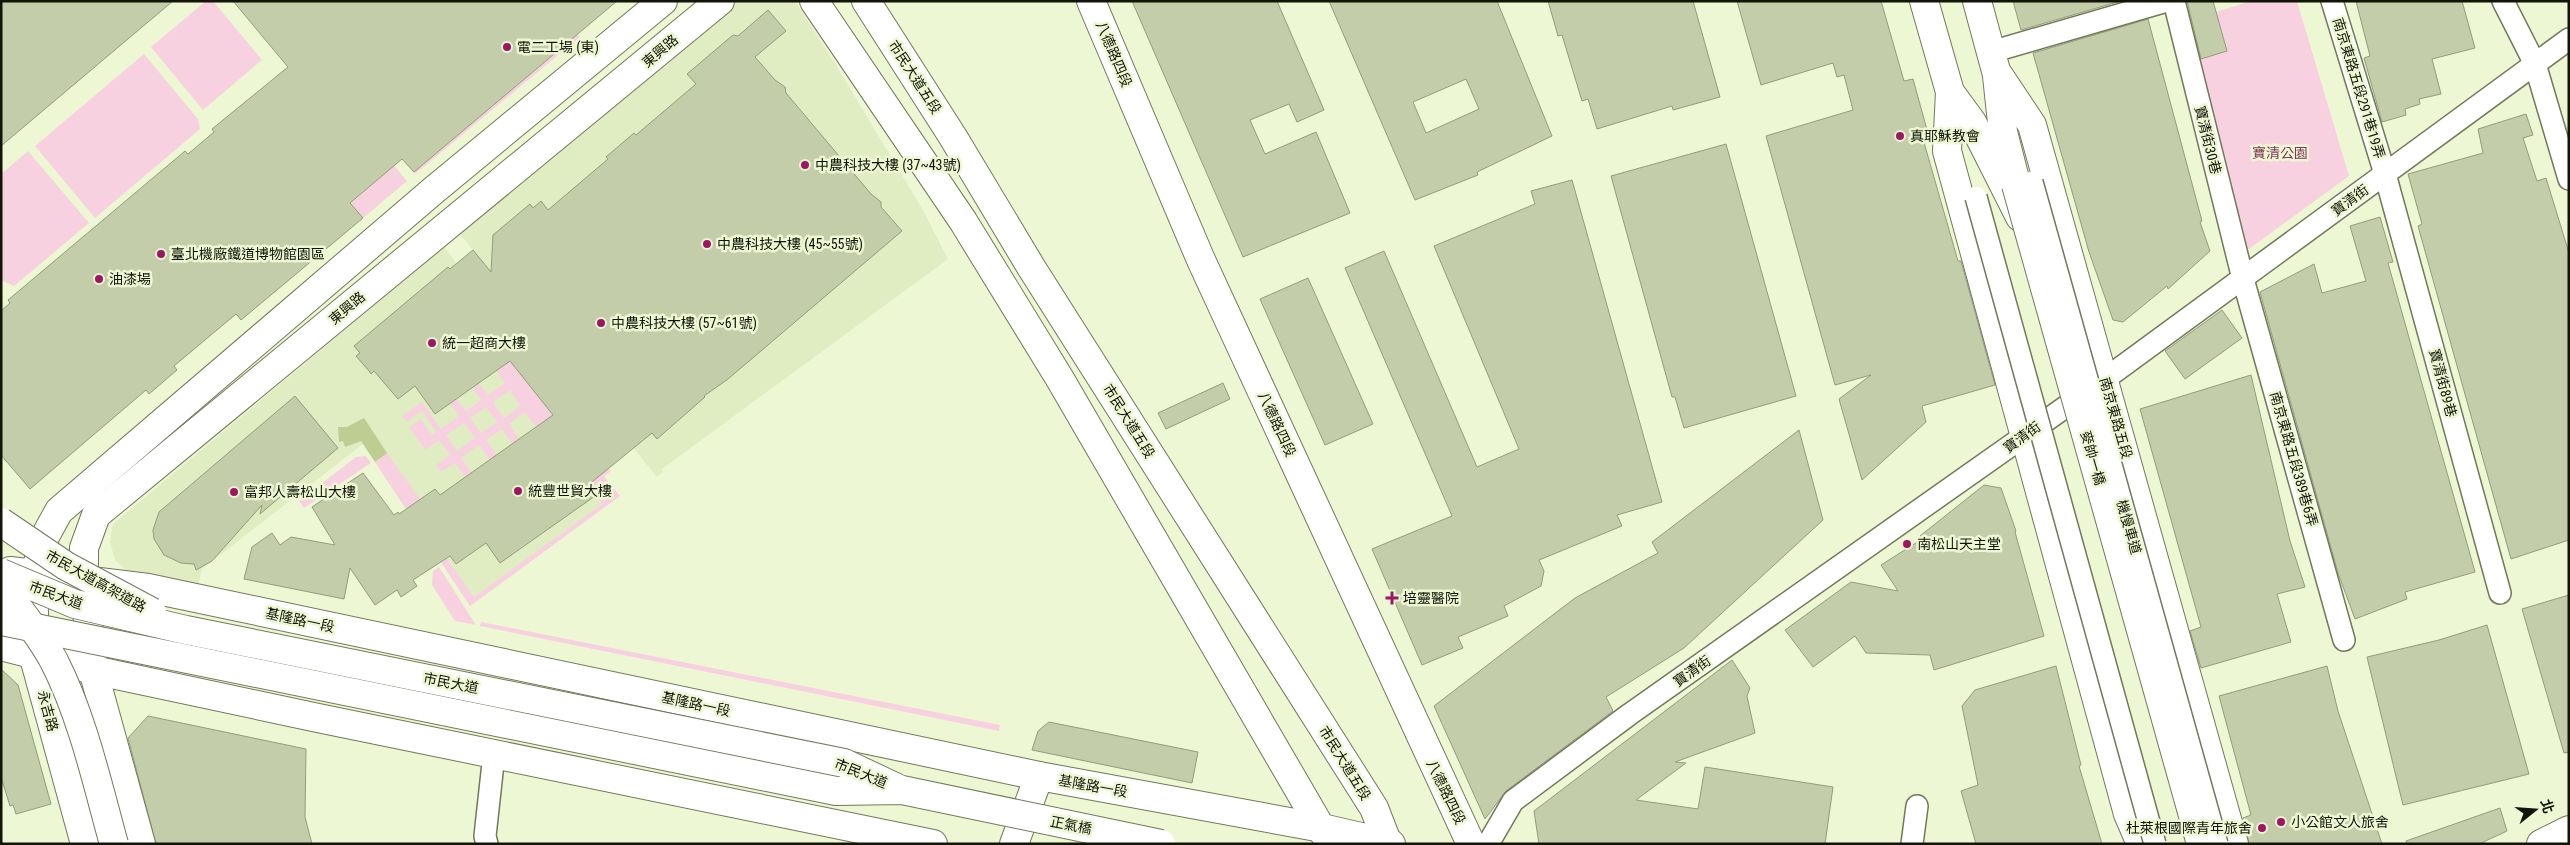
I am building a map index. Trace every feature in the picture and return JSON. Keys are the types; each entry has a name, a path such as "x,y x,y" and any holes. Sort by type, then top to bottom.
{"main road":[{"path":"35,576 43,540 59,511 434,190 663,1"},
{"name":"東興路","path":"93,670 84,582 84,548 96,515 720,1"},
{"path":"814,1 963,221 1060,379 1326,836"},
{"name":"市民大道五段","path":"866,1 953,137 1031,267 1374,808 1388,844"},
{"name":"八德路四段","path":"1092,1 1201,260 1471,844"},
{"path":"1924,1 1950,92 1947,151 2128,814 2141,844"},
{"name":"南京東路五段","path":"1977,1 1994,61 2032,125 2105,379 2234,844"},
{"name":"麥帥一橋","path":"1994,61 2002,132 2024,183 2201,844"},
{"name":"麥帥一橋","path":"1950,92 1972,122 2020,218 2193,844"},
{"name":"市民大道高架道路","path":"1,522 66,566 150,611 197,629"},
{"name":"基隆路一段","path":"1,571 148,588 1326,836 1388,844"},
{"name":"市民大道","path":"1,571 76,604 206,634 844,763 906,791"},
{"name":"永吉路","path":"35,576 33,654 85,844"},
{"path":"1,585 52,659 62,680 81,728 114,844"},
{"path":"1,621 836,791 906,791"},
{"path":"1,646 93,670 933,844"},
{"path":"93,670 141,844"},
{"path":"1014,844 1039,776"},
{"name":"正氣橋","path":"906,791 1163,844"},
{"path":"2541,844 2569,830"}],"street":[{"path":"1994,61 2167,1"},
{"name":"寶清街30巷","path":"2174,1 2243,278"},
{"name":"南京東路五段291巷19弄","path":"2332,1 2386,174"},
{"path":"2503,1 2535,64 2569,179"},
{"name":"寶清街","path":"1488,844 1513,801 1630,714 2105,379 2569,39"},
{"name":"寶清街89巷","path":"2386,174 2500,593"},
{"name":"機慢車道","path":"2024,183 2217,844"},
{"path":"1976,197 2155,844"},
{"name":"南京東路五段389巷6弄","path":"2243,278 2344,640"},
{"path":"487,844 485,836 494,754"},
{"path":"1912,844 1917,806"}],"shaded area":[{"path":"737,1 795,1 836,65 924,212 948,259 662,469 663,472 657,477 460,234"},
{"name":"統豐世貿大樓","path":"444,247 524,348 521,381 610,503 470,606 363,444 202,569 198,586 128,572 115,560 110,542 113,524"},
{"path":"364,418 387,453 375,462 361,441 345,447 343,441 339,442 338,427 347,427"}],"green space":[{"path":"206,1 213,1 262,60 203,110 151,47"},
{"name":"寶清公園","path":"2251,1 2297,1 2349,176 2245,252 2181,23"},
{"path":"578,34 580,37 415,174 414,172 460,133 446,116 498,101"},
{"path":"144,54 198,119 200,129 95,218 35,146"},
{"path":"305,59 407,181 363,218 339,190 353,201 393,166"},
{"path":"28,151 89,223 14,286 1,280 1,174"},
{"path":"524,348 522,376 602,474 608,468 611,471 604,476 620,496 470,606 375,462 387,453 425,506 415,513 474,597 602,504 545,420 536,427 525,412 509,424 519,439 512,444 502,429 486,440 497,455 490,460 479,445 461,458 472,473 465,477 455,463 441,472 436,465 450,455 439,440 425,450 409,427 421,419 432,435 436,432 422,411 406,422 402,416 422,402 441,429 459,416 450,403 456,398 466,411 481,400 472,387 479,383 488,395 505,383 488,359","holes":["510,390 520,406 504,418 493,402","486,407 497,422 481,433 470,418","464,423 475,438 457,451 446,435"]},
{"path":"366,456 371,463 304,508 299,501 356,457"},
{"path":"439,567 476,625 455,621 432,585 433,571"},
{"path":"481,622 1000,725 999,731 480,626"}],"building":[{"path":"1,1 173,1 1,146"},
{"name":"臺北機廠鐵道博物館園區","path":"233,1 617,1 414,172 402,159 350,203 363,218 241,320 236,314 174,366 177,370 149,394 146,390 30,489 1,455 1,311 10,303 8,300 185,151 188,154 214,132 212,129 288,67"},
{"path":"1132,1 1277,1 1324,110 1297,122 1289,104 1250,120 1265,154 1316,132 1350,213 1243,257"},
{"path":"1329,1 1497,1 1552,136 1477,172 1478,175 1415,200","holes":["1466,79 1479,109 1426,133 1413,102"]},
{"path":"1548,1 1693,1 1720,97 1673,110 1672,106 1597,129 1588,99 1582,101 1562,35 1558,36"},
{"path":"1737,1 1881,1 1904,81 1913,79 1929,137 1923,139 1958,261 1961,261 1995,385 1922,406 1926,422 1862,480 1839,399 1871,375 1835,385 1766,136 1853,110 1844,75 1837,77 1833,63 1761,85"},
{"path":"2013,1 2121,1 2021,30"},
{"path":"2187,1 2213,1 2227,51 2201,59"},
{"path":"2356,1 2462,1 2475,48 2432,59 2441,94 2419,99 2420,104 2405,109 2406,115 2382,122 2364,58 2370,56"},
{"path":"768,10 786,31 755,57 775,80 785,87 786,93 871,194 881,202 881,207 902,231 728,379 704,396 657,439 652,433 587,486 595,496 500,563 486,543 456,564 450,556 413,580 417,586 401,597 397,590 375,605 350,568 344,599 244,579 252,547 272,533 280,545 291,537 335,545 312,507 363,473 394,515 398,512 399,514 435,489 440,495 553,415 510,361 435,414 415,386 398,399 374,371 371,374 356,356 360,353 354,346 448,267 450,269 473,250 491,272 493,235 530,204 533,208 541,201 548,210 608,159 606,157 634,133 636,135 696,84 687,74 733,35 738,36"},
{"path":"2148,19 2202,221 2200,222 2210,251 2168,289 2167,286 2123,322 2113,320 2089,252 2033,53"},
{"path":"2526,114 2533,135 2523,138 2537,181 2546,178 2569,253 2569,540 2511,559 2418,226 2422,224 2408,174 2483,153 2478,129"},
{"path":"1726,144 1796,396 1684,428 1675,397 1672,397 1611,176"},
{"path":"1572,180 1662,502 1617,515 1622,526 1539,560 1544,571 1541,586 1504,606 1508,616 1458,637 1463,648 1422,665 1372,549 1452,516 1345,268 1384,251 1477,467 1519,449 1434,246 1535,204 1531,191"},
{"path":"2380,217 2393,262 2388,263 2475,572 2405,592 2407,599 2355,619 2338,573 2260,292 2314,264 2322,293 2366,281 2350,226"},
{"path":"1308,278 1373,424 1325,445 1260,299"},
{"path":"2222,310 2242,338 2185,379 2165,351"},
{"path":"2251,375 2290,541 2305,587 2277,594 2291,642 2201,668 2190,631 2201,627 2140,409"},
{"path":"1223,383 1230,399 1166,429 1158,413"},
{"name":"富邦人壽松山大樓","path":"295,396 338,448 260,514 262,505 212,561 196,570 194,564 181,563 164,555 154,539 153,530 159,512"},
{"path":"1799,430 1823,520 1684,648 1606,697 1613,711 1506,791 1485,819 1434,706 1575,598 1658,553 1652,542"},
{"path":"1984,485 2001,488 2016,531 2044,636 1934,670 1930,655 1866,653 1855,636 1813,667 1785,630 1851,582 1898,591 1881,565 1922,539 1920,536"},
{"path":"2569,595 2569,752 2564,753 2522,609"},
{"path":"2487,625 2529,774 2403,805 2367,657 2439,640"},
{"path":"1732,660 1750,688 1747,696 1755,733 1675,762 1686,763 1636,800 1698,809 1705,767 1833,787 1825,844 1539,844 1534,811"},
{"path":"2056,666 2081,765 2079,766 2102,844 1976,844 1961,791 1978,785 1962,706 1975,690"},
{"path":"2327,666 2338,711 2382,844 2249,844 2243,818 2251,815 2219,696"},
{"path":"1,669 18,685 51,804 16,814 13,805 10,806 1,777"},
{"path":"148,716 306,749 305,817 312,844 156,844 128,738"},
{"path":"1049,722 1198,752 1192,783 1032,750 1038,731"},
{"path":"2500,808 2507,831 2479,844 2407,844 2406,841"}],"place":[{"name":"電二工場 (東)","path":"507,47"},
{"name":"真耶穌教會","path":"1900,136"},
{"name":"中農科技大樓 (37~43號)","path":"805,165"},
{"name":"中農科技大樓 (45~55號)","path":"707,244"},
{"name":"臺北機廠鐵道博物館園區","path":"161,254"},
{"name":"油漆場","path":"99,279"},
{"name":"中農科技大樓 (57~61號)","path":"601,323"},
{"name":"統一超商大樓","path":"432,343"},
{"name":"統豐世貿大樓","path":"518,491"},
{"name":"富邦人壽松山大樓","path":"234,492"},
{"name":"南松山天主堂","path":"1907,544"},
{"name":"培靈醫院","path":"1392,598"},
{"name":"小公館文人旅舍","path":"2281,822"},
{"name":"杜萊根國際青年旅舍","path":"2262,828"}]}
